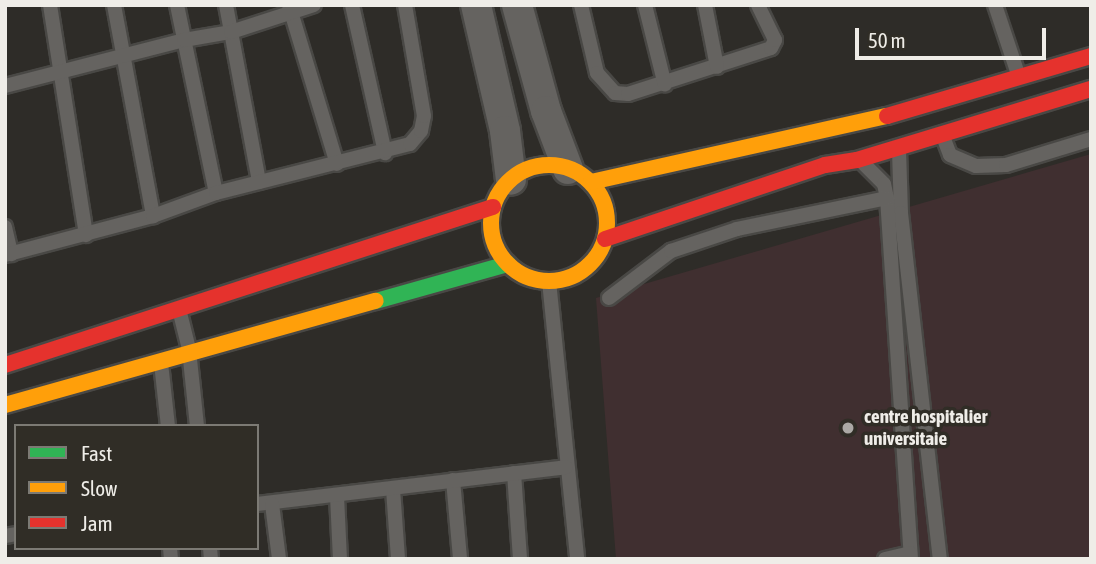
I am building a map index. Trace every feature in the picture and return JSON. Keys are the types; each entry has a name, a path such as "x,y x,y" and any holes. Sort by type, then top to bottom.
{"street":[{"path":"476,5 505,131 511,180"},
{"path":"517,5 546,111 579,176 605,209 605,239 584,270 549,281 520,273 508,264 493,238 493,207 511,180 534,167 579,176 845,129 1091,56"},
{"path":"605,239 825,165 857,160 1091,89"},
{"path":"5,365 179,312 493,207"},
{"path":"5,405 160,358 508,264"}],"lane":[{"path":"50,5 86,235"},
{"path":"114,5 153,216"},
{"path":"177,5 216,192"},
{"path":"226,5 259,182"},
{"path":"5,86 184,40 231,32 290,9 314,5"},
{"path":"352,5 385,153"},
{"path":"5,227 8,254 153,216 216,192 385,153 410,144 421,131 424,116 405,5"},
{"path":"581,5 597,73 615,93 628,94 664,85 771,48 775,40 758,5"},
{"path":"645,5 664,85"},
{"path":"705,5 717,67"},
{"path":"995,5 1019,79"},
{"path":"290,9 337,164"},
{"path":"942,133 950,155 976,166 1006,165 1091,139"},
{"path":"899,147 910,288 940,559"},
{"path":"857,160 872,169 887,198 910,556 885,559"},
{"path":"609,298 671,251 737,229 887,198"},
{"path":"549,281 577,559"},
{"path":"893,290 910,288"},
{"path":"179,312 189,350 197,424"},
{"path":"160,358 168,424"},
{"path":"279,559 265,504 566,467"},
{"path":"514,473 520,559"},
{"path":"453,480 460,559"},
{"path":"393,489 398,559"},
{"path":"337,496 340,559"}],"shaded area":[{"name":"centre hospitalier universitaie","path":"1091,154 1091,559 616,559 596,298"}],"traffic: fast":[{"path":"376,301 508,264"}],"traffic: slow":[{"path":"591,182 887,116"},
{"path":"549,165 571,170 590,182 602,201 607,223 602,245 590,264 571,276 549,281 527,276 508,264 496,245 491,223 496,201 508,182 527,170 549,165"},
{"path":"5,405 376,301"}],"traffic: jam":[{"path":"887,116 1091,56"},
{"path":"605,239 825,165 857,160 1091,89"},
{"path":"5,365 493,207"}],"place":[{"name":"centre hospitalier universitaie","path":"848,428"}]}
